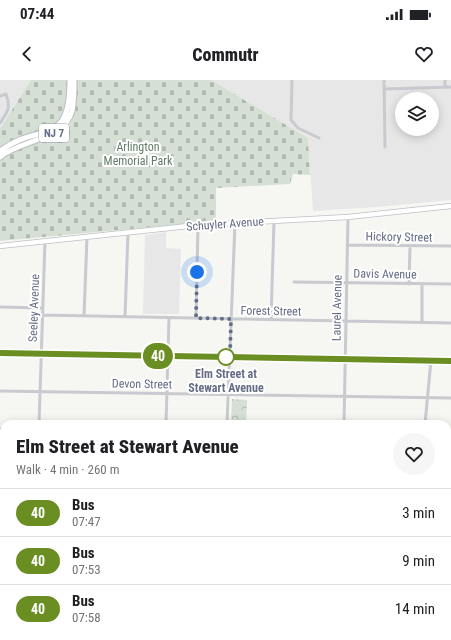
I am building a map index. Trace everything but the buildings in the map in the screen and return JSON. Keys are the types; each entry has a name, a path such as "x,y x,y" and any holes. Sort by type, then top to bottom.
{"main road":[{"name":"NJ 7","path":"0,151 17,142 50,130 60,124 66,115 70,103 70,80"},
{"name":"NJ 7","path":"0,157 14,148 54,133 64,125 72,113 74,80"},
{"name":"Schuyler Avenue","path":"0,246 198,225 348,217 451,206"}],"street":[{"path":"292,80 291,120 298,128 319,138"},
{"path":"384,80 385,146"},
{"path":"445,80 445,87"},
{"path":"384,89 451,87"},
{"path":"0,96 6,94 9,108 0,123"},
{"name":"Laurel Avenue","path":"344,420 348,217"},
{"path":"271,320 274,221"},
{"path":"227,420 235,223"},
{"path":"196,318 198,225"},
{"path":"125,317 128,232"},
{"path":"84,316 87,237"},
{"name":"Seeley Avenue","path":"39,420 45,241"},
{"name":"Hickory Street","path":"347,245 451,246"},
{"path":"409,284 410,246"},
{"name":"Davis Avenue","path":"294,282 451,284"},
{"path":"422,284 422,322"},
{"path":"0,307 42,308"},
{"name":"Forest Street","path":"42,315 451,323"},
{"path":"166,420 169,318"},
{"path":"0,353 451,361"},
{"path":"425,420 431,360"},
{"name":"Devon Street","path":"0,391 451,398"}],"shaded area":[{"path":"0,80 31,80 0,129"},
{"path":"211,80 451,80 451,200 313,211 308,138"},
{"path":"166,232 166,248 181,249 179,314 143,314 145,235"}],"green space":[{"path":"31,80 69,80 68,96 64,115 54,127 0,150 0,129"},
{"name":"Arlington Memorial Park","path":"76,80 211,80 308,138 310,175 293,174 290,184 216,188 216,221 0,241 0,160 14,150 60,135 66,131 73,118"},
{"path":"232,399 247,400 246,420 231,420"}],"bus line":[{"name":"40","path":"0,353 451,361"}],"place":[{"name":"Elm Street at Stewart Avenue","path":"226,357"}],"route":[{"path":"197,272 196,318 231,319 230,357 226,357"}]}
